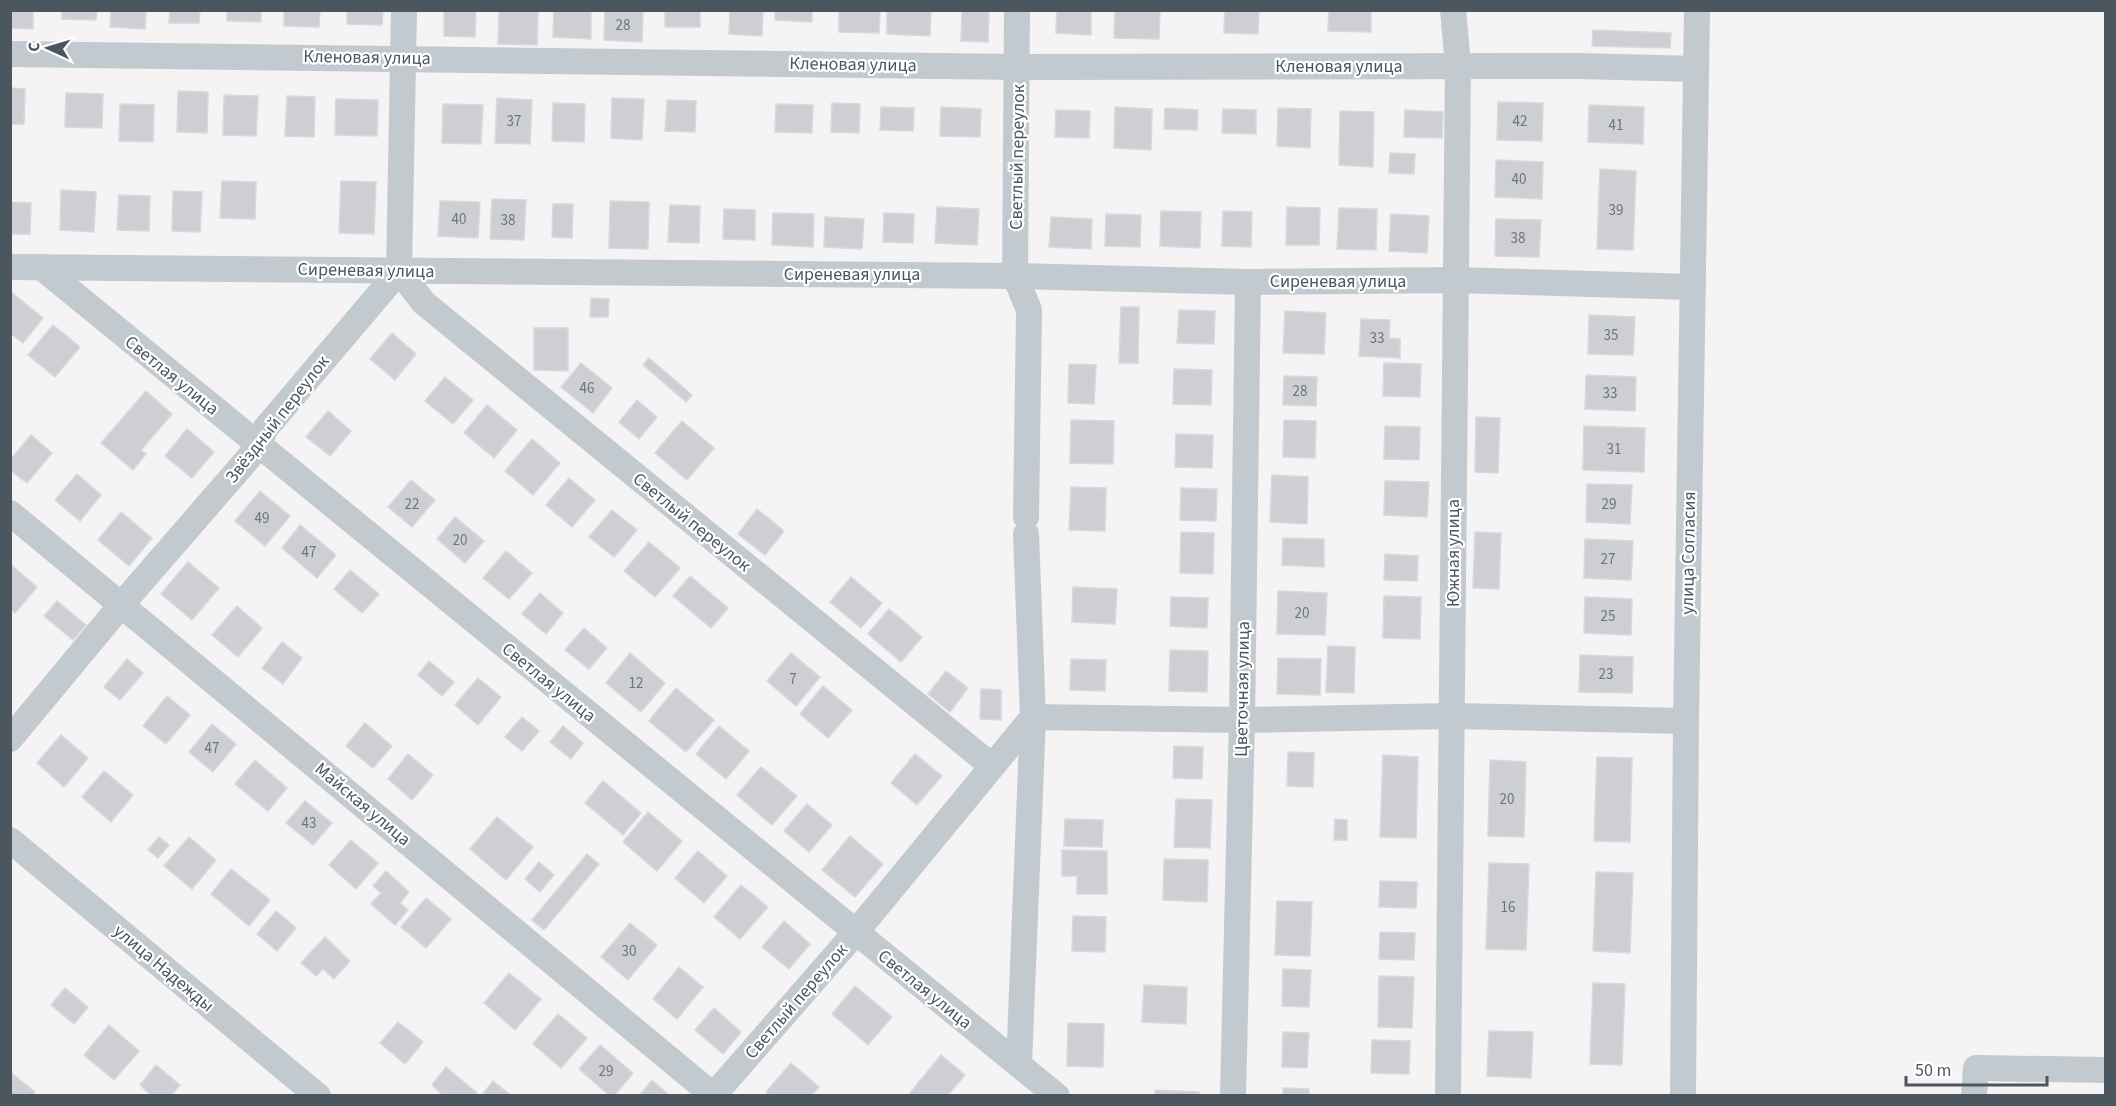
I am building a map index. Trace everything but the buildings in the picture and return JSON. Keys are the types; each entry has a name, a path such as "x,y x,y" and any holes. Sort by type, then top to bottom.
{"street":[{"path":"399,271 404,10"},
{"name":"Светлый переулок","path":"714,1095 856,932 1033,717 1026,526 1029,310 1016,276 1017,10"},
{"name":"Южная улица","path":"1448,1095 1458,65 1453,10"},
{"name":"улица Согласия","path":"1683,1095 1686,721 1697,10"},
{"name":"Кленовая улица","path":"10,54 404,57 1018,67 1458,65 1696,69"},
{"name":"Сиреневая улица","path":"10,267 1016,276 1248,282 1455,280 1693,287"},
{"name":"Светлая улица","path":"41,267 1057,1095"},
{"name":"Светлый переулок","path":"399,271 424,303 992,766"},
{"name":"Звёздный переулок","path":"10,739 122,604 259,446 265,429 399,271"},
{"name":"Цветочная улица","path":"1233,1095 1242,720 1248,282"},
{"name":"Майская улица","path":"10,513 714,1095"},
{"path":"1019,1065 1033,717 1242,720 1452,716 1686,721"},
{"name":"улица Надежды","path":"10,840 318,1095"},
{"path":"1974,1095 1976,1068 2106,1070"}]}
